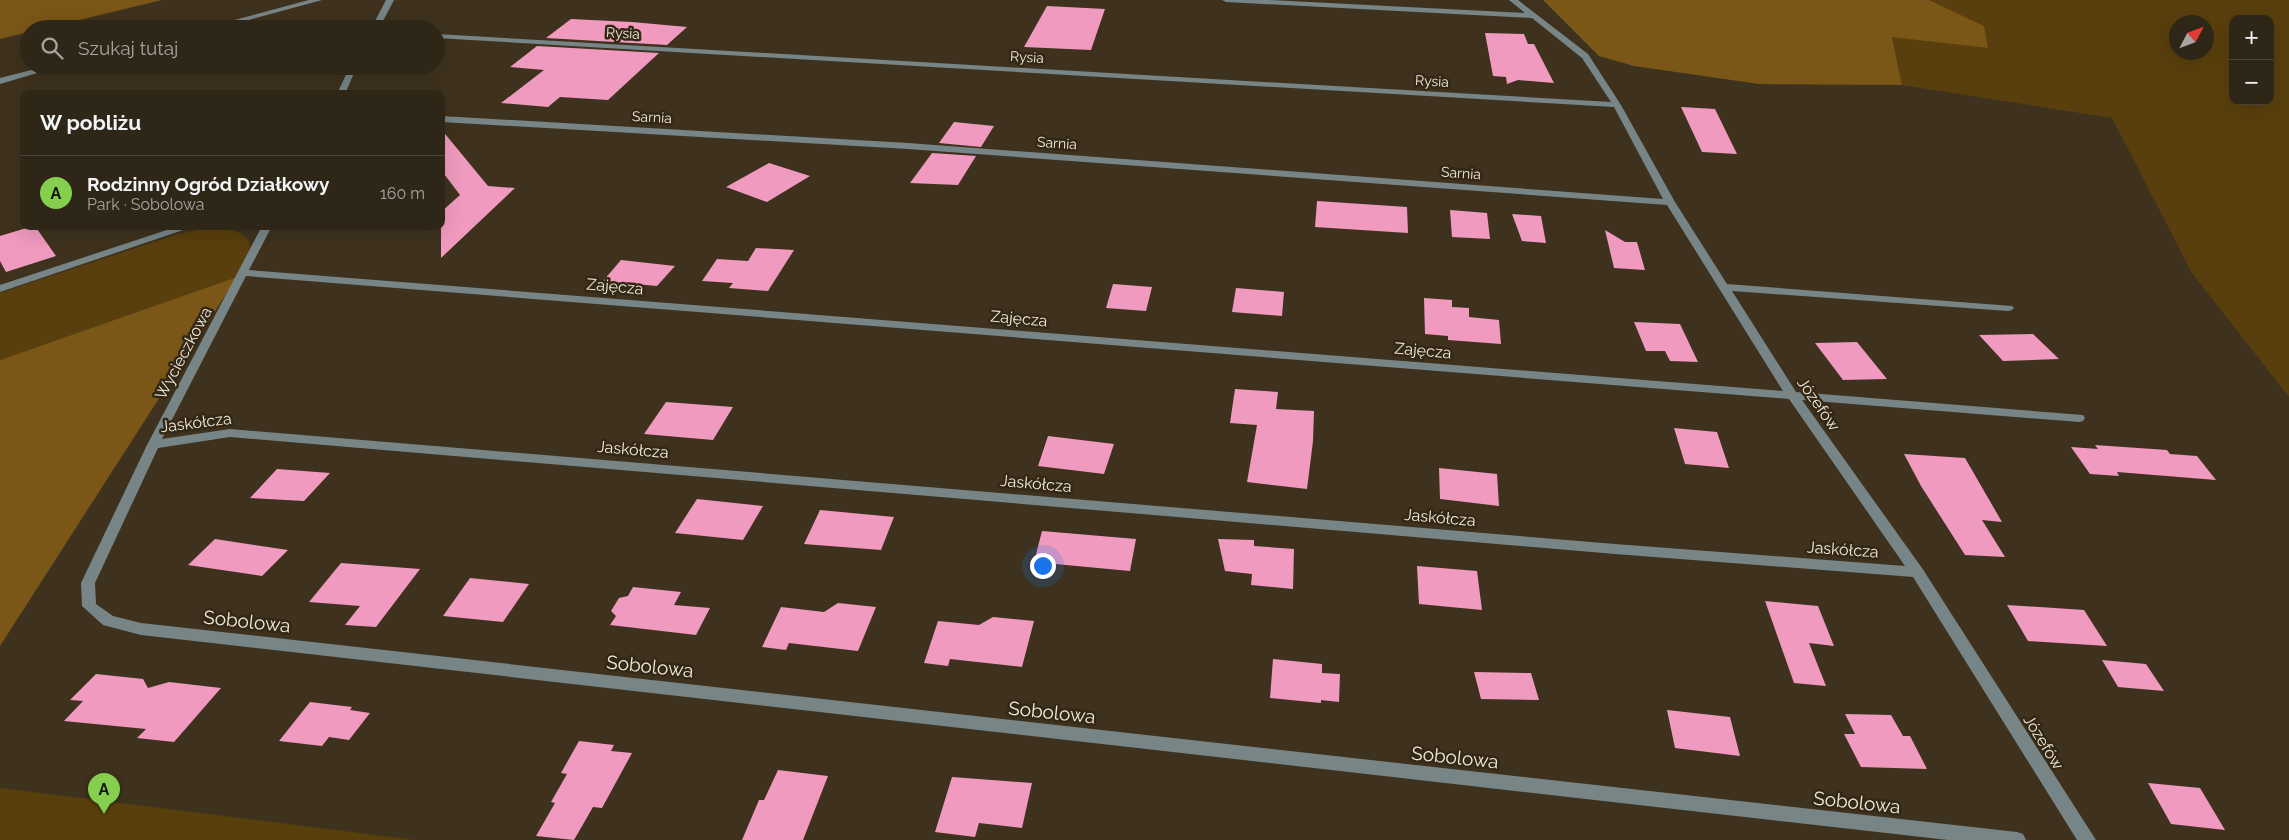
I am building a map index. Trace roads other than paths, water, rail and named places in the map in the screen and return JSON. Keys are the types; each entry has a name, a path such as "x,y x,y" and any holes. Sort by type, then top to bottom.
{"street":[{"path":"240,20 318,0"},
{"path":"380,20 390,0"},
{"path":"1226,0 1532,16"},
{"name":"Józefów","path":"1513,0 1585,56 1617,105 1670,202 1792,395 1917,572 2087,840"},
{"name":"Rysia","path":"445,37 1617,105"},
{"path":"0,81 23,75"},
{"path":"343,90 349,75"},
{"name":"Sarnia","path":"445,118 918,146 1670,202"},
{"path":"0,289 178,230"},
{"name":"Wycieczkowa","path":"89,606 88,583 153,445 265,230"},
{"name":"Zajęcza","path":"244,273 2079,418"},
{"path":"1724,287 2008,308"},
{"name":"Jaskółcza","path":"153,445 230,433 1615,549 1917,572"},
{"name":"Sobolowa","path":"89,606 108,621 141,629 2016,840"}],"place":[{"name":"Rodzinny Ogród Działkowy","path":"104,814"}]}
